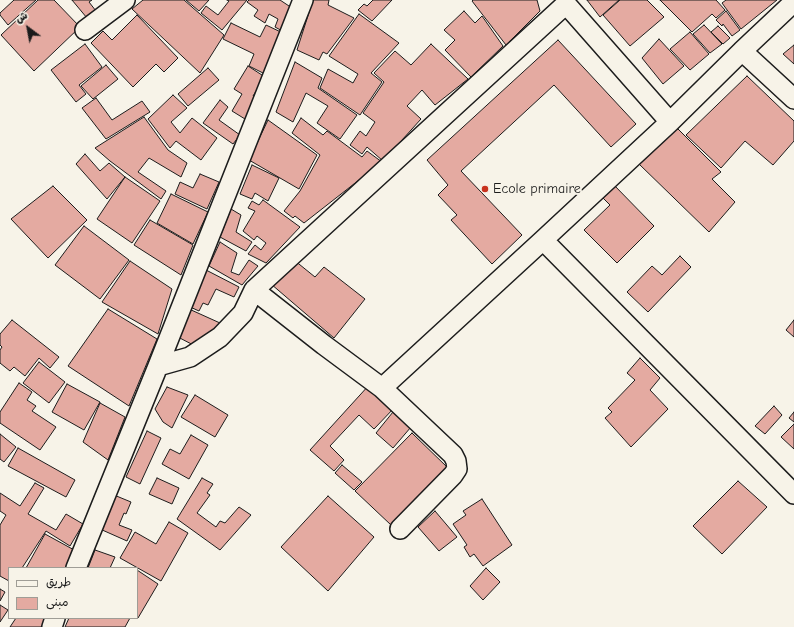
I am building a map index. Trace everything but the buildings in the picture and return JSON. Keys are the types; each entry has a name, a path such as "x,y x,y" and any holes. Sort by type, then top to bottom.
{"street":[{"path":"85,30 125,0"},
{"path":"76,567 303,0"},
{"path":"158,366 190,357 220,337 243,313 254,290 564,2 670,122"},
{"path":"382,388 670,122 794,2"},
{"path":"742,52 794,99"},
{"path":"543,240 794,494"},
{"path":"254,290 382,388 452,455 456,461 456,469 453,475 400,529"}],"place":[{"name":"Ecole primaire","path":"485,189"}]}
